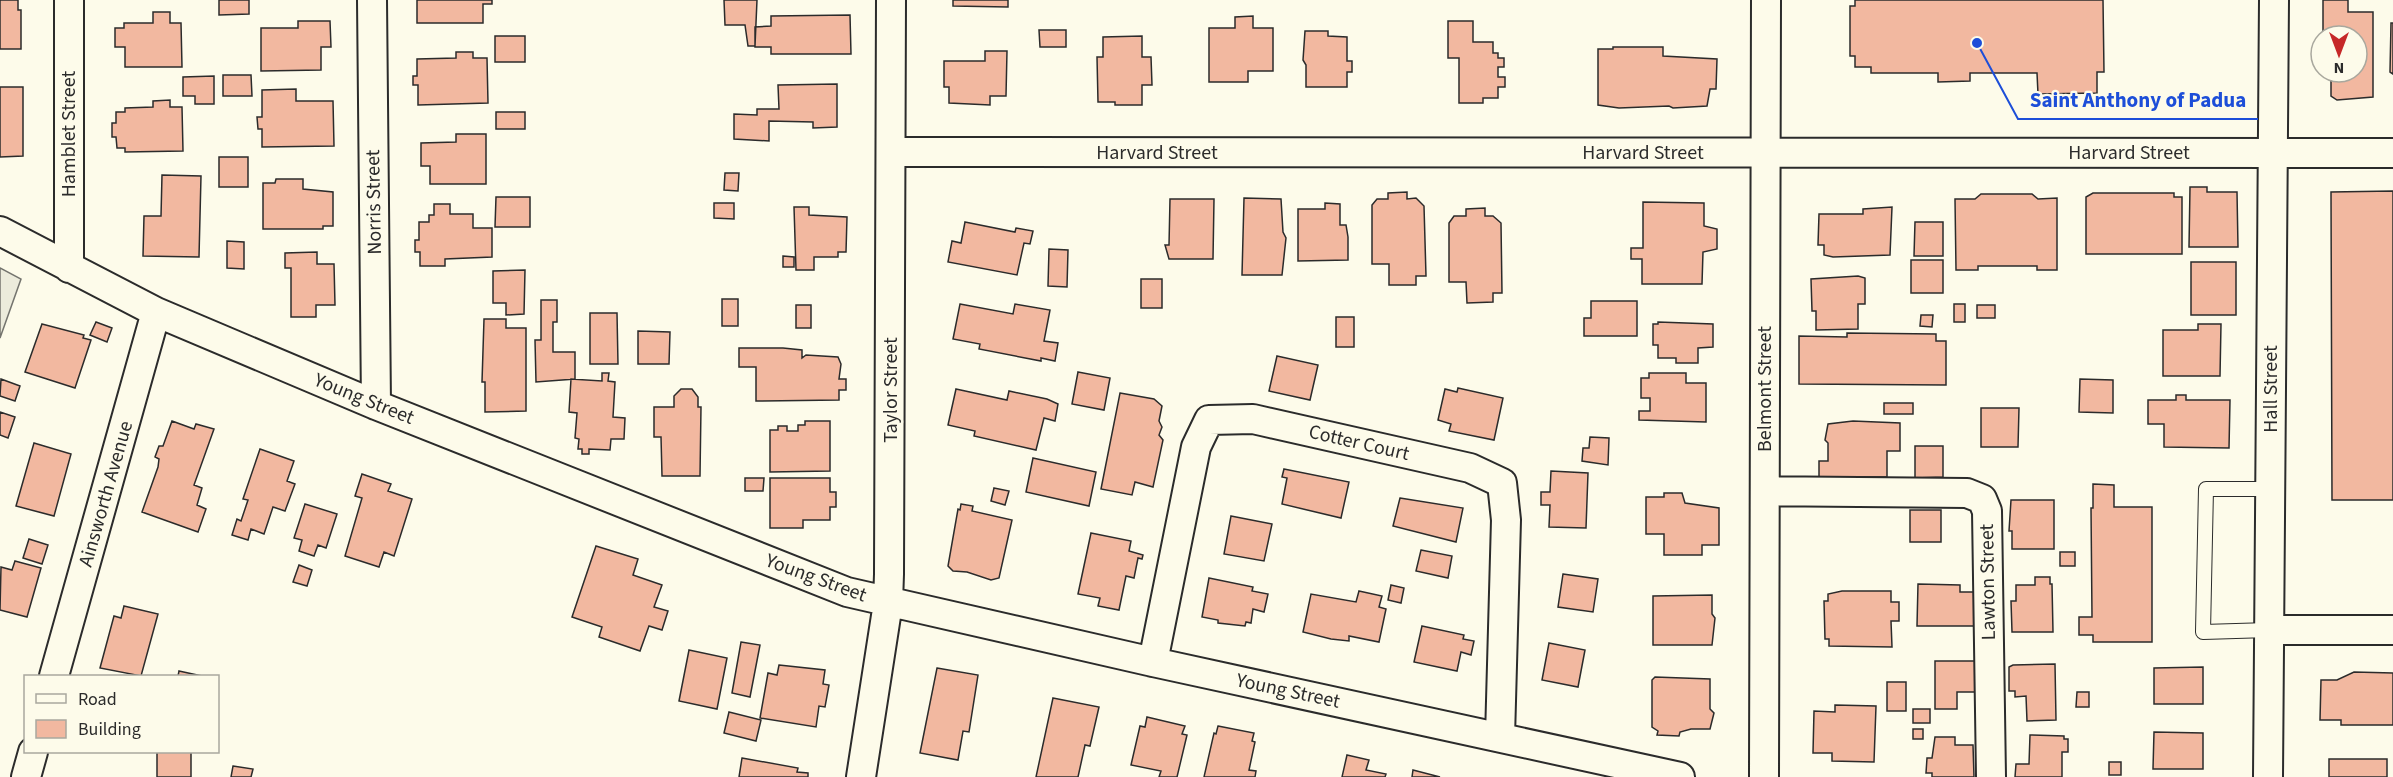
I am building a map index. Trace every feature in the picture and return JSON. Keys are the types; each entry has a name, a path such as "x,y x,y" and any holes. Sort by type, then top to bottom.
{"street":[{"name":"Hamblet Street","path":"69,0 69,268"},
{"name":"Norris Street","path":"372,0 376,405"},
{"name":"Taylor Street","path":"861,777 888,603 891,0"},
{"name":"Belmont Street","path":"1764,777 1766,0"},
{"name":"Hall Street","path":"2268,777 2274,0"},
{"name":"Harvard Street","path":"892,152 2393,153"},
{"name":"Young Street","path":"0,231 156,312 376,405 847,592 888,603 1680,777"},
{"name":"Ainsworth Avenue","path":"54,675 156,312"},
{"name":"Cotter Court","path":"1154,662 1196,447 1209,420 1253,419 1470,468 1502,483 1506,520 1500,737"},
{"name":"Lawton Street","path":"1765,491 1967,493 1982,499 1987,511 1991,777"},
{"path":"2269,630 2393,630"},
{"path":"26,777 33,753"}],"lane":[{"path":"2269,630 2204,632 2206,489 2271,489"}],"shaded area":[{"path":"0,268 21,279 0,338"}],"building":[{"path":"0,0 18,0 18,10 21,10 21,49 0,49"},
{"path":"219,0 249,0 249,14 219,15"},
{"path":"417,0 492,0 492,4 483,4 483,23 417,23"},
{"path":"724,0 757,0 755,46 748,46 745,25 725,25"},
{"path":"953,0 1008,0 1008,7 953,6"},
{"path":"1855,0 2103,0 2104,72 2097,72 2097,93 2038,94 2037,73 1970,73 1970,81 1938,82 1938,73 1871,73 1871,67 1855,67 1855,56 1850,56 1850,6 1855,6"},
{"path":"2323,0 2348,0 2348,12 2373,12 2373,97 2337,100 2331,96 2331,84 2369,84 2369,24 2323,24"},
{"path":"153,12 170,12 170,23 181,23 182,67 125,67 125,47 115,47 115,28 124,28 124,23 153,23"},
{"path":"850,15 851,54 771,54 771,47 755,47 755,27 771,26 771,16"},
{"path":"1253,16 1253,28 1273,28 1273,71 1248,71 1248,82 1209,82 1209,28 1235,28 1235,17"},
{"path":"298,21 330,21 331,47 321,47 321,70 261,71 261,28 298,28"},
{"path":"1448,21 1473,21 1473,42 1493,42 1493,53 1498,53 1498,58 1504,58 1504,67 1498,67 1498,77 1505,77 1505,87 1498,87 1498,98 1483,98 1483,103 1459,103 1459,58 1448,58"},
{"path":"2391,23 2393,23 2393,74 2390,72"},
{"path":"1039,30 1066,30 1066,47 1040,47"},
{"path":"1305,31 1328,31 1328,36 1347,37 1347,61 1352,61 1352,72 1347,72 1347,87 1306,87 1306,65 1303,60"},
{"path":"495,36 525,36 525,62 495,62"},
{"path":"1142,36 1142,57 1151,57 1152,85 1142,85 1142,105 1115,105 1115,102 1098,102 1097,57 1103,57 1103,37"},
{"path":"1613,47 1663,47 1663,56 1717,59 1716,89 1710,89 1707,106 1619,108 1598,105 1598,49 1613,49"},
{"path":"985,51 1007,51 1006,96 990,96 990,105 949,103 949,87 944,87 944,61 985,61"},
{"path":"456,52 473,52 473,58 487,58 488,103 418,105 418,85 413,85 413,76 417,76 417,59 456,58"},
{"path":"223,75 251,75 252,96 223,96"},
{"path":"214,76 214,104 195,104 195,96 183,96 183,77"},
{"path":"837,84 837,127 813,128 813,122 769,121 769,141 734,139 734,114 757,115 757,109 779,109 778,85"},
{"path":"0,87 23,87 23,156 0,157"},
{"path":"296,89 296,101 333,101 334,146 262,147 262,129 258,129 257,117 262,117 262,90"},
{"path":"170,100 170,107 182,107 183,151 125,152 125,148 117,148 116,137 112,137 112,123 116,123 116,112 125,112 125,108 153,107 153,101"},
{"path":"496,112 525,112 525,129 496,129"},
{"path":"456,134 486,134 486,184 430,184 430,166 421,166 421,143 456,142"},
{"path":"219,157 248,157 248,187 219,187"},
{"path":"725,173 739,173 738,191 724,190"},
{"path":"162,175 201,176 199,257 143,256 144,216 161,216"},
{"path":"276,179 303,179 303,189 333,192 333,226 323,226 323,229 263,229 263,183 275,183"},
{"path":"2190,187 2207,187 2207,192 2237,192 2238,247 2189,247"},
{"path":"2393,191 2393,500 2332,500 2331,192"},
{"path":"1407,192 1407,199 1416,198 1424,206 1426,276 1416,276 1416,285 1389,285 1389,264 1372,264 1372,205 1377,199 1388,199 1388,193"},
{"path":"2093,193 2174,193 2174,197 2182,197 2182,254 2086,254 2086,197"},
{"path":"1981,194 2032,194 2038,199 2057,198 2057,270 2037,270 2037,266 1978,266 1978,270 1956,270 1955,199 1975,199"},
{"path":"496,197 530,197 530,227 495,227"},
{"path":"1244,198 1281,199 1283,232 1286,238 1282,275 1242,275"},
{"path":"1170,199 1214,199 1213,259 1169,259 1165,245 1169,245"},
{"path":"1643,202 1704,203 1704,226 1717,229 1717,249 1703,252 1702,284 1642,284 1642,259 1631,259 1631,248 1643,248"},
{"path":"714,203 734,203 734,219 714,218"},
{"path":"1325,203 1340,204 1340,225 1346,225 1348,237 1348,260 1298,261 1298,209 1325,209"},
{"path":"434,204 450,204 450,214 473,214 473,228 492,228 492,257 445,259 445,266 420,266 420,252 415,252 415,240 419,240 419,222 429,222 429,215 434,215"},
{"path":"794,207 809,207 809,215 847,217 846,252 838,252 838,257 814,257 814,270 796,270"},
{"path":"1892,207 1890,255 1833,257 1824,255 1824,245 1818,245 1819,214 1863,214 1863,209"},
{"path":"1485,208 1485,216 1493,216 1501,223 1502,293 1493,293 1493,302 1467,303 1466,282 1449,282 1449,223 1454,216 1466,216 1466,209"},
{"path":"965,222 1015,232 1016,228 1033,231 1030,244 1024,243 1017,275 948,262 952,241 961,243"},
{"path":"1915,222 1943,222 1943,256 1914,256"},
{"path":"227,241 244,242 244,269 227,268"},
{"path":"1049,249 1068,250 1067,287 1048,286"},
{"path":"317,252 317,264 334,264 335,305 316,305 316,317 291,317 291,268 285,268 285,253"},
{"path":"783,256 794,257 794,267 783,267"},
{"path":"1911,260 1943,260 1943,293 1911,293"},
{"path":"2191,262 2236,262 2236,315 2191,315"},
{"path":"525,270 524,314 506,315 506,303 493,303 493,271"},
{"path":"1858,276 1865,278 1865,304 1858,304 1858,329 1816,330 1816,311 1812,311 1811,279"},
{"path":"1141,279 1162,279 1162,308 1141,308"},
{"path":"722,299 738,299 738,326 722,326"},
{"path":"541,300 557,300 557,322 553,322 553,352 575,352 575,379 536,382 535,340 541,340"},
{"path":"1591,301 1637,301 1637,336 1584,336 1584,318 1591,318"},
{"path":"960,304 1013,314 1015,304 1050,310 1044,341 1058,343 1055,361 1041,358 1041,361 979,349 980,344 953,339"},
{"path":"1954,304 1965,304 1965,322 1954,322"},
{"path":"796,305 811,305 811,328 796,328"},
{"path":"1977,305 1995,305 1995,318 1977,318"},
{"path":"590,313 617,313 618,364 590,364"},
{"path":"1921,315 1933,315 1932,327 1920,326"},
{"path":"1336,317 1354,317 1354,347 1336,347"},
{"path":"484,319 506,319 506,328 526,328 526,411 485,412 485,382 482,382"},
{"path":"96,322 112,328 107,342 90,335"},
{"path":"1658,322 1713,324 1713,347 1698,348 1698,363 1676,363 1676,358 1658,358 1658,345 1653,345 1653,324 1658,324"},
{"path":"42,324 84,335 83,338 91,340 75,388 25,372"},
{"path":"2198,324 2221,324 2220,376 2163,376 2163,330 2198,330"},
{"path":"638,331 670,332 669,364 638,364"},
{"path":"1847,333 1936,334 1936,341 1946,341 1946,385 1799,384 1799,336 1847,337"},
{"path":"739,348 802,350 802,358 806,355 838,357 841,364 839,379 846,379 846,390 839,390 839,400 756,401 756,367 739,367"},
{"path":"1277,356 1318,365 1310,400 1269,391"},
{"path":"1078,372 1110,378 1104,410 1072,404"},
{"path":"602,373 609,373 608,381 615,382 613,417 625,418 624,439 611,439 610,450 589,449 589,454 582,454 582,449 578,449 579,439 575,438 577,413 569,412 571,379 602,381"},
{"path":"1649,373 1686,373 1686,383 1706,383 1706,422 1639,420 1639,411 1650,411 1650,398 1641,398 1641,378 1649,378"},
{"path":"1,379 20,386 15,401 0,396"},
{"path":"2080,379 2113,380 2113,413 2079,412"},
{"path":"1458,388 1503,398 1494,440 1449,431 1451,424 1438,420 1445,389 1457,392"},
{"path":"681,389 692,389 698,397 698,407 701,407 700,476 662,476 661,437 654,437 654,407 674,407 674,396"},
{"path":"956,389 1007,400 1009,391 1047,399 1058,404 1055,421 1044,418 1036,450 974,436 975,431 948,425"},
{"path":"1120,393 1154,399 1162,406 1159,421 1162,427 1159,435 1163,440 1153,487 1135,482 1132,495 1101,489"},
{"path":"2176,395 2186,395 2186,400 2230,400 2229,448 2164,447 2164,424 2148,424 2148,400 2176,400"},
{"path":"1884,403 1913,403 1913,414 1884,414"},
{"path":"1981,408 2019,408 2018,447 1981,447"},
{"path":"0,412 15,417 8,438 0,435"},
{"path":"172,421 194,429 196,424 214,429 194,485 202,488 197,505 206,509 198,532 142,512 158,467 159,459 155,457 159,446 163,446"},
{"path":"805,421 830,421 830,471 770,472 770,430 778,430 778,426 787,426 787,431 798,431 798,425 805,425"},
{"path":"1853,421 1900,423 1900,451 1887,451 1887,477 1819,477 1819,461 1828,461 1828,443 1825,440 1828,424"},
{"path":"1590,437 1609,438 1608,465 1582,461 1583,448 1589,448"},
{"path":"34,443 71,454 54,516 16,506"},
{"path":"1915,446 1943,446 1943,477 1915,478"},
{"path":"260,449 294,461 287,481 295,484 285,511 273,507 264,534 251,529 248,540 232,535 237,519 241,521 248,500 243,499"},
{"path":"1033,458 1096,472 1089,506 1026,492"},
{"path":"1284,469 1349,482 1341,518 1282,504 1287,478 1282,477"},
{"path":"1551,471 1588,473 1586,528 1549,527 1550,505 1541,505 1541,492 1550,492"},
{"path":"362,474 391,484 388,491 412,499 394,556 384,552 379,567 345,556 362,498 355,496"},
{"path":"745,478 764,478 763,491 745,491"},
{"path":"770,478 830,478 830,492 836,492 836,507 830,507 830,520 803,520 803,528 770,528"},
{"path":"2093,484 2114,485 2114,507 2152,507 2152,642 2093,642 2093,635 2079,635 2079,617 2092,617 2091,508 2093,508"},
{"path":"994,488 1009,491 1005,505 991,501"},
{"path":"1664,493 1682,493 1685,503 1719,508 1719,545 1702,545 1702,555 1664,555 1664,534 1646,534 1646,497 1664,497"},
{"path":"1400,498 1463,508 1456,542 1393,526"},
{"path":"2011,500 2054,500 2054,549 2012,549 2012,531 2009,531"},
{"path":"305,504 337,514 326,548 318,545 314,556 299,551 302,540 294,538"},
{"path":"961,504 973,506 972,511 1012,520 999,578 991,580 967,572 953,571 948,566 958,509 960,510"},
{"path":"1910,510 1941,510 1941,542 1910,542"},
{"path":"1231,516 1272,524 1264,561 1224,554"},
{"path":"1091,533 1131,541 1129,551 1143,555 1142,559 1138,558 1134,578 1126,576 1119,610 1098,606 1100,598 1078,594"},
{"path":"29,539 48,545 42,564 23,558"},
{"path":"596,546 638,559 633,575 662,585 654,607 668,611 662,630 649,626 640,651 599,637 602,627 572,617"},
{"path":"1421,550 1452,556 1448,578 1416,571"},
{"path":"2060,552 2075,552 2075,566 2060,566"},
{"path":"15,561 41,568 27,617 0,610 1,567 12,570"},
{"path":"299,565 312,570 307,586 293,582"},
{"path":"1563,574 1598,579 1593,612 1558,607"},
{"path":"2035,577 2050,577 2053,632 2012,632 2011,601 2016,601 2016,585 2035,585"},
{"path":"1209,578 1253,587 1252,591 1268,594 1264,612 1253,609 1251,623 1246,622 1245,626 1218,623 1218,620 1202,617"},
{"path":"1918,584 1960,585 1960,592 1979,592 1978,626 1917,626"},
{"path":"1391,585 1404,588 1401,603 1388,600"},
{"path":"1359,591 1382,596 1379,607 1386,609 1379,642 1349,636 1349,641 1331,639 1303,632 1311,594 1356,602"},
{"path":"1842,591 1891,591 1891,602 1899,602 1899,621 1891,621 1892,647 1829,646 1829,639 1825,639 1824,601 1828,601 1828,594"},
{"path":"1712,595 1712,614 1715,618 1712,645 1653,645 1653,596"},
{"path":"124,606 158,614 141,675 100,668 114,616 121,618"},
{"path":"1422,626 1464,635 1463,639 1474,641 1471,655 1461,652 1457,671 1414,662"},
{"path":"741,642 760,645 750,697 732,693"},
{"path":"1549,643 1585,650 1578,687 1542,680"},
{"path":"689,650 727,658 717,709 679,701"},
{"path":"1935,661 1976,661 1976,692 1957,692 1957,709 1935,709"},
{"path":"2055,664 2056,720 2027,721 2026,696 2015,697 2015,691 2009,691 2009,667"},
{"path":"779,665 825,670 823,684 829,685 825,707 819,706 816,727 760,718 768,673 777,675"},
{"path":"2203,667 2203,704 2154,704 2154,668"},
{"path":"937,668 978,675 969,732 963,731 958,760 920,753"},
{"path":"179,671 197,675 178,675"},
{"path":"2354,672 2393,673 2393,725 2341,725 2341,720 2320,720 2321,680 2337,680"},
{"path":"1655,677 1710,679 1710,709 1714,713 1710,729 1691,729 1680,732 1679,736 1657,735 1658,731 1652,727 1652,680"},
{"path":"1887,682 1906,682 1906,711 1887,711"},
{"path":"2077,692 2089,692 2089,707 2076,707"},
{"path":"1053,698 1099,707 1090,746 1085,745 1078,777 1036,777"},
{"path":"1835,705 1876,706 1874,762 1832,761 1832,753 1813,753 1814,711 1835,712"},
{"path":"1913,709 1930,709 1930,723 1913,723"},
{"path":"729,712 761,720 756,741 724,733"},
{"path":"1147,717 1185,726 1182,734 1187,735 1177,777 1159,777 1161,771 1131,765 1140,726 1145,727"},
{"path":"1218,726 1254,733 1252,741 1255,742 1249,770 1256,771 1255,777 1204,777 1214,733 1216,734"},
{"path":"1913,729 1923,729 1923,739 1913,739"},
{"path":"2154,732 2203,733 2203,769 2153,769"},
{"path":"2030,735 2064,736 2064,739 2068,739 2068,752 2062,752 2062,777 2015,777 2016,764 2029,764"},
{"path":"1935,737 1955,737 1955,745 1973,745 1974,777 1932,777 1932,773 1926,773 1927,758 1932,758"},
{"path":"157,753 191,753 191,777 157,777"},
{"path":"1347,755 1369,760 1366,770 1386,774 1385,777 1342,777"},
{"path":"742,758 798,768 797,772 808,773 808,777 739,777"},
{"path":"2329,759 2387,759 2387,777 2329,777"},
{"path":"2109,762 2121,762 2121,775 2109,775"},
{"path":"233,766 253,769 251,777 231,777"},
{"path":"1413,770 1440,777 1412,777"}],"place":[{"name":"Saint Anthony of Padua","path":"1977,43"}]}
